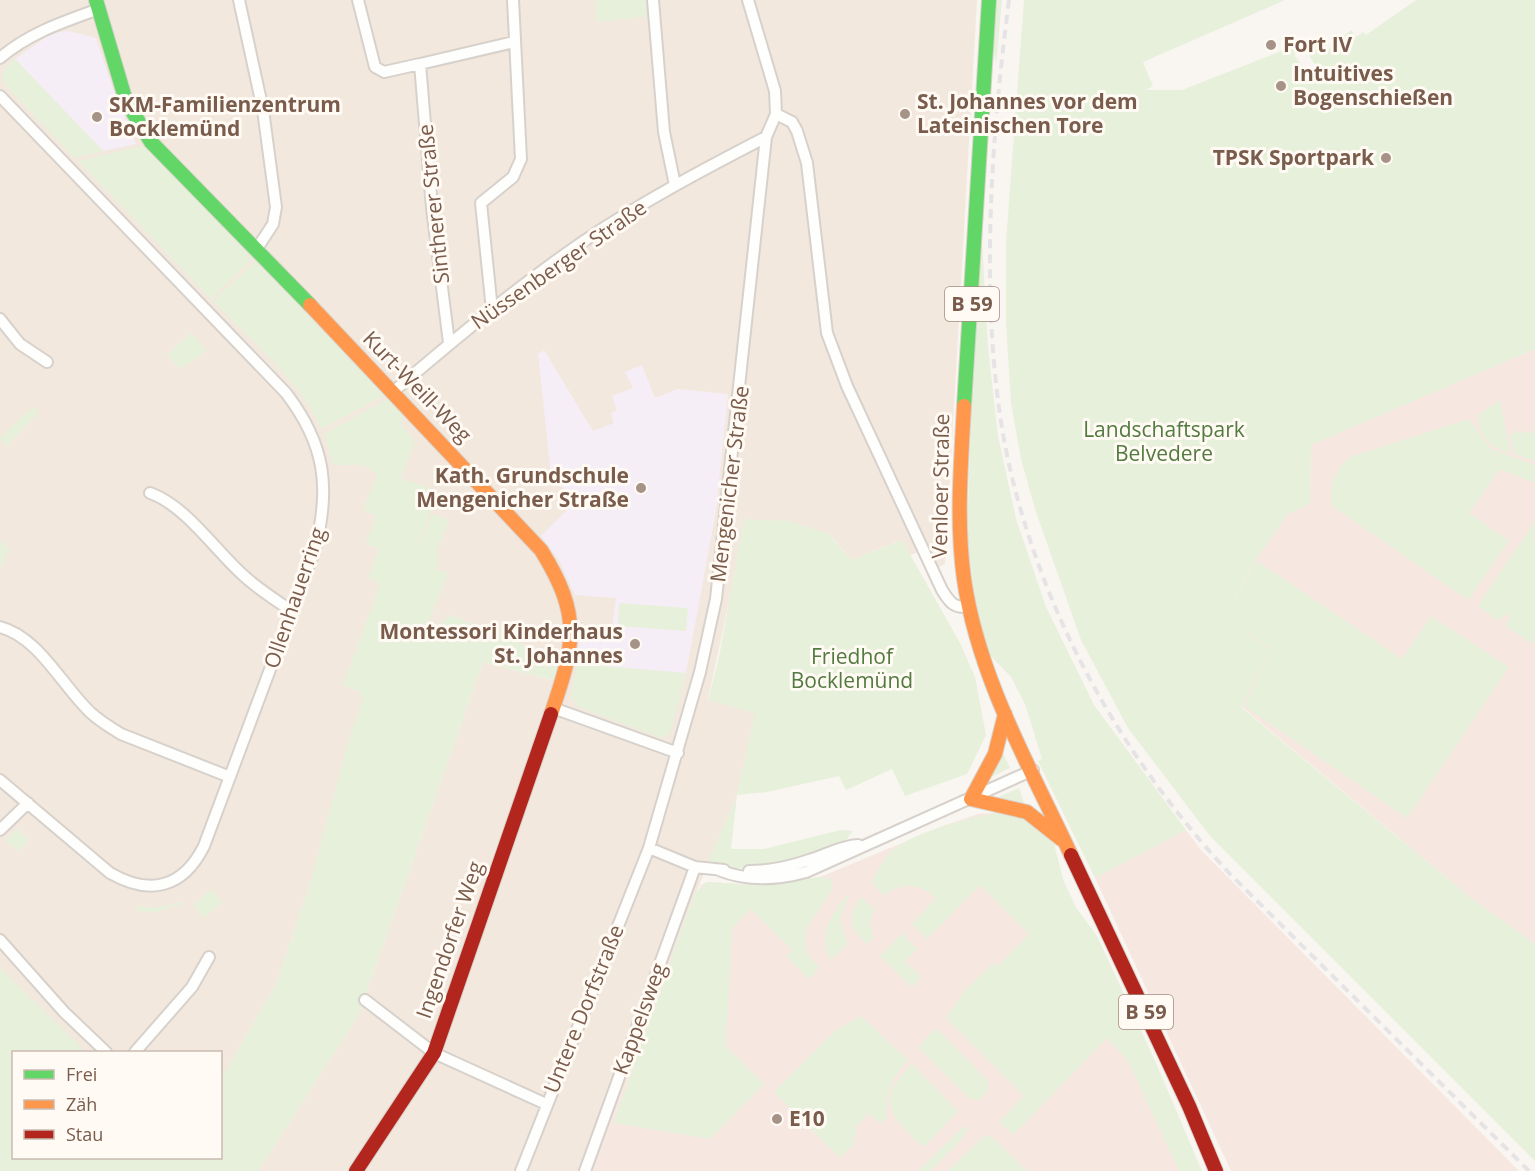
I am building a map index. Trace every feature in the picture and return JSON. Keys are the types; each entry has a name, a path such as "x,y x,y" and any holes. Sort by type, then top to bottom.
{"main road":[{"name":"Venloer Straße","path":"989,0 959,494 960,565 967,607 986,668 1005,714 1189,1106 1216,1171"},
{"name":"Kurt-Weill-Weg","path":"97,5 117,77 126,101 141,129 394,391 542,550 558,576 569,607 572,634 570,657 553,708"},
{"name":"Ingendorfer Weg","path":"356,1171 434,1053 553,708"},
{"path":"1005,714 994,754 971,799 1027,812 1067,843"},
{"name":"Venloer Straße","path":"1189,1106 1223,1171"}],"street":[{"path":"238,0 263,110 276,207 273,224 256,250"},
{"path":"358,0 375,67 384,72 514,42"},
{"path":"492,310 481,203 518,170 521,159 513,0"},
{"path":"653,0 664,132 675,184"},
{"path":"748,0 775,91 776,114 792,122 807,162 827,333 847,386 942,590 951,603 959,607 967,607"},
{"name":"Kurt-Weill-Weg","path":"0,58 18,44 50,26 97,5"},
{"name":"Sintherer Straße","path":"420,64 432,208 449,343"},
{"name":"Ollenhauerring","path":"0,96 286,393 308,424 321,459 324,508 315,549 230,777 196,861 175,880 149,887 134,885 110,873 0,780"},
{"name":"Mengenicher Straße","path":"649,848 700,672 721,568 766,137 776,114"},
{"name":"Nüssenberger Straße","path":"394,391 449,343 584,242 675,184 766,137"},
{"path":"0,319 20,344 47,362"},
{"path":"150,493 164,498 177,508 244,576 292,611"},
{"path":"0,627 12,630 27,643 91,713 108,726 121,734 230,777"},
{"path":"553,708 678,753"},
{"path":"649,848 695,867 770,871 811,860 849,845 864,845 1033,770"},
{"path":"0,830 28,803"},
{"name":"Untere Dorfstraße","path":"521,1171 649,848"},
{"name":"Kappelsweg","path":"585,1171 695,867"},
{"path":"0,940 64,1012 104,1051"},
{"path":"137,1051 192,987 209,957"},
{"path":"365,1000 434,1053 546,1104"}],"shaded area":[{"path":"0,0 977,0 945,564 937,568 928,548 908,556 901,540 851,560 829,533 733,583 708,699 756,712 737,795 688,912 594,1171 258,1171 358,1016 483,662 552,680 560,660 451,615 310,884 276,985 222,1077 222,1051 12,1051 13,1159 0,1171"},
{"name":"SKM-Familienzentrum Bocklemünd","path":"69,31 96,38 113,89 136,144 103,151 15,59 45,38 58,32"},
{"path":"1535,349 1535,944 1471,898 1241,706 1270,650 1226,616 1257,558 1287,515 1310,503 1311,445"},
{"name":"Kath. Grundschule Mengenicher Straße","path":"544,350 593,431 614,423 611,413 617,410 612,396 633,388 625,372 642,365 655,398 678,389 728,394 716,511 686,673 577,664 580,626 612,628 616,598 575,595 559,560 541,536 575,502 551,475 538,354"},
{"path":"1008,813 1184,1171 594,1171 688,912 701,885 707,882 754,885 820,877 943,826 978,814"},
{"path":"1186,830 1201,850 1519,1171 1231,1171 1095,878"}],"green space":[{"path":"595,0 650,0 650,16 596,22"},
{"path":"995,0 1002,0 996,64 992,41"},
{"name":"Landschaftspark Belvedere","path":"1024,0 1285,0 1143,62 1153,86 1146,90 1182,90 1320,36 1324,37 1328,49 1351,30 1356,37 1363,32 1366,35 1416,0 1535,0 1535,349 1311,445 1310,503 1287,515 1257,558 1226,615 1257,561 1402,659 1431,616 1509,667 1407,818 1244,706 1271,649 1227,616 1270,650 1241,707 1471,898 1535,944 1535,1161 1210,836 1128,728 1081,640 1036,512 1021,459 1011,403 1006,323 1006,242","holes":["1304,47 1322,76 1314,82 1294,55"]},
{"path":"15,59 103,151 75,158 4,84 5,69"},
{"path":"144,146 253,258 211,299 78,161"},
{"path":"982,239 988,347 998,436 1016,519 1046,607 1094,705 1186,830 1095,878 1038,761 1042,759 1025,704 1011,677 988,653 975,600 967,537 972,386"},
{"path":"256,261 385,395 321,429 313,413 289,379 213,301"},
{"path":"191,333 207,350 181,369 167,355"},
{"path":"389,398 403,413 401,425 415,441 401,478 429,488 424,501 434,504 418,544 437,551 439,559 436,569 448,573 423,636 451,615 561,660 553,680 483,662 358,1016 258,1171 0,1171 0,968 85,1051 12,1051 12,1159 222,1159 222,1077 276,985 310,884 348,742 362,701 360,692 343,685 380,584 368,578 379,549 366,544 376,516 363,510 377,474 364,465 333,465 324,434"},
{"path":"1500,400 1510,453 1497,448 1487,440 1480,429 1478,415"},
{"path":"34,406 39,412 6,447 0,438"},
{"path":"1469,419 1491,449 1535,465 1535,483 1500,469 1469,513 1509,541 1468,600 1332,506 1331,492 1337,473 1350,457"},
{"path":"1515,430 1523,433 1535,431 1535,461 1514,454 1510,434 1515,434"},
{"path":"432,514 449,520 437,551 420,544"},
{"name":"Friedhof Bocklemünd","path":"744,519 789,521 829,534 851,560 902,540 961,645 975,677 986,735 967,774 905,796 892,769 846,790 839,776 767,792 737,795 755,713 708,700 719,657"},
{"path":"1535,521 1535,641 1533,644 1505,626 1510,618 1505,614 1499,621 1478,606"},
{"path":"0,541 9,549 0,571"},
{"path":"619,603 688,608 686,631 618,626"},
{"path":"577,664 686,673 670,734 665,738 656,736 578,707 571,695"},
{"path":"1001,749 1010,768 989,778"},
{"path":"1019,788 1025,806 996,798"},
{"path":"737,795 731,849 764,849 841,830 853,831 841,846 765,868 734,868 708,863"},
{"path":"1002,813 1022,818 1054,844 1064,882 1077,909 1097,936 1156,1063 1202,1171 1179,1171 1127,1059 1107,1038 1013,1135 999,1122 1024,1096 946,1018 966,989 993,963 997,967 1029,934 980,885 927,939 912,924 936,898 924,889 911,886 897,888 884,895 871,883 892,851 913,838 944,826"},
{"path":"17,829 29,840 19,852 5,840"},
{"path":"820,877 830,879 833,884 806,934 809,955 818,966 817,971 809,979 786,956 792,950 751,909 732,929 726,1046 764,1084 710,1139 614,1123 697,891 707,882 754,885"},
{"path":"211,890 223,902 203,918 193,904"},
{"path":"850,892 840,919 847,945 831,960 825,943 828,924 838,906"},
{"path":"861,897 874,908 870,923 873,938 867,944 856,933 852,922 854,910"},
{"path":"182,902 182,904 155,912 137,911 138,906 154,908"},
{"path":"902,933 917,949 905,961 921,977 912,987 880,956"},
{"path":"861,1016 908,1060 897,1073 891,1086 887,1101 887,1118 881,1124 869,1113 856,1127 854,1144 840,1158 774,1092 836,1030"},
{"path":"936,1028 988,1081 988,1090 979,1100 970,1099 918,1047"},
{"path":"912,1064 958,1111 925,1146 922,1146 902,1126 891,1108 890,1099 893,1089"},
{"path":"963,1127 968,1127 963,1138 930,1171 918,1171"},
{"path":"985,1135 991,1136 1027,1171 948,1171"}],"railway":[{"path":"1009,0 992,176 990,299 994,359 1000,417 1011,473 1026,529 1045,583 1068,636 1123,736 1191,829 1229,873 1529,1171"}],"traffic: fast":[{"path":"96,0 126,101 151,142 310,305"},
{"path":"964,406 989,0"}],"traffic: slow":[{"path":"310,305 541,550 554,573 569,612 569,649 551,714"},
{"path":"964,406 960,536 964,579 971,615 981,651 1007,721 1071,855"},
{"path":"1005,714 995,754 971,799 1027,812 1061,839"}],"traffic: jam":[{"path":"356,1171 434,1053 551,714"},
{"path":"1071,855 1189,1106 1216,1171"}],"place":[{"name":"Fort IV","path":"1271,45"},
{"name":"Intuitives Bogenschießen","path":"1281,86"},
{"name":"St. Johannes vor dem Lateinischen Tore","path":"905,114"},
{"name":"SKM-Familienzentrum Bocklemünd","path":"97,117"},
{"name":"TPSK Sportpark","path":"1386,158"},
{"name":"Kath. Grundschule Mengenicher Straße","path":"641,488"},
{"name":"Montessori Kinderhaus St. Johannes","path":"635,644"},
{"name":"E10","path":"777,1119"}]}
